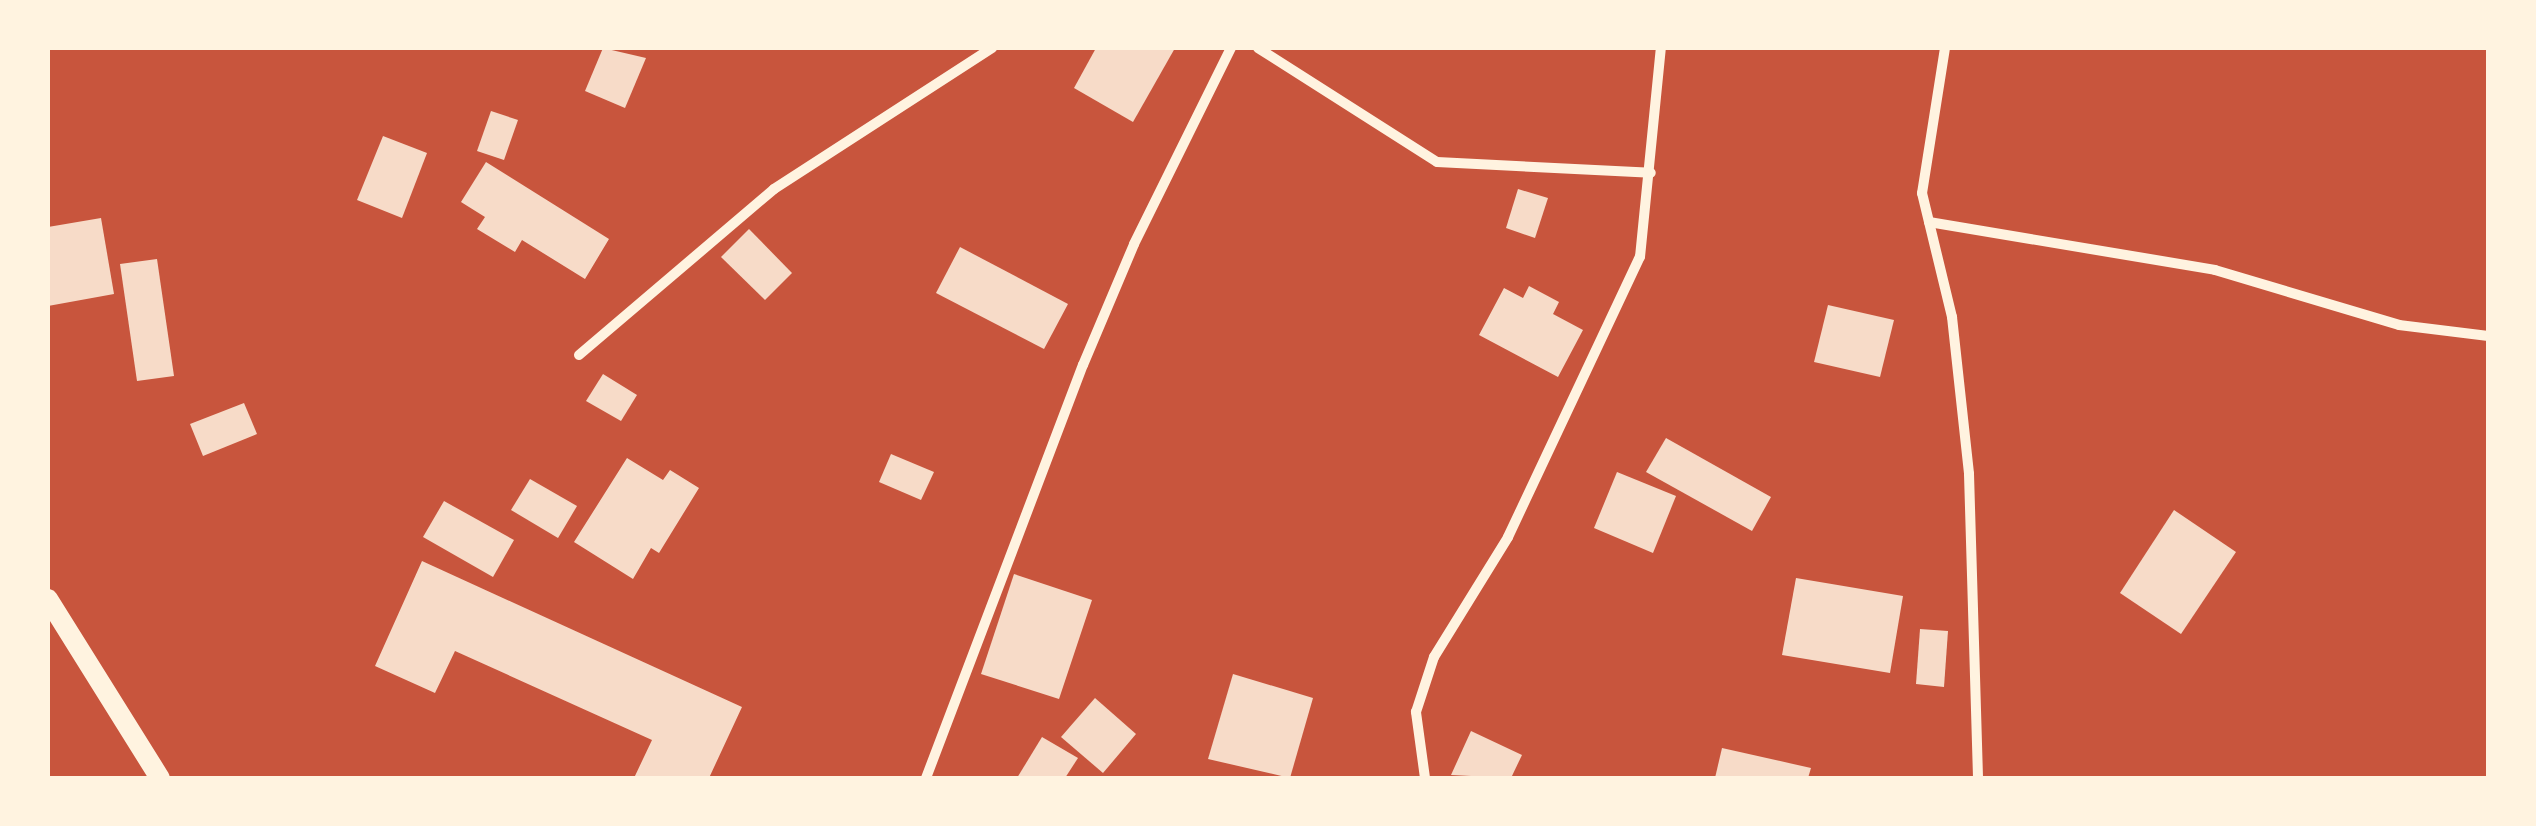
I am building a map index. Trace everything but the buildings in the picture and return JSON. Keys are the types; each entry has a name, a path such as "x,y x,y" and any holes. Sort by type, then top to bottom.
{"main road":[{"path":"48,599 160,778"}],"street":[{"path":"971,48 988,50"},
{"path":"926,778 1090,348 1231,48"},
{"path":"1258,48 1436,162 1651,174"},
{"path":"1425,778 1416,712 1434,657 1508,537 1594,362 1640,257 1651,174 1660,48"},
{"path":"1945,48 1922,194 1952,318 1969,474 1978,778"},
{"path":"579,355 774,189 988,50"},
{"path":"1928,222 2215,270 2399,325 2488,336"}]}
